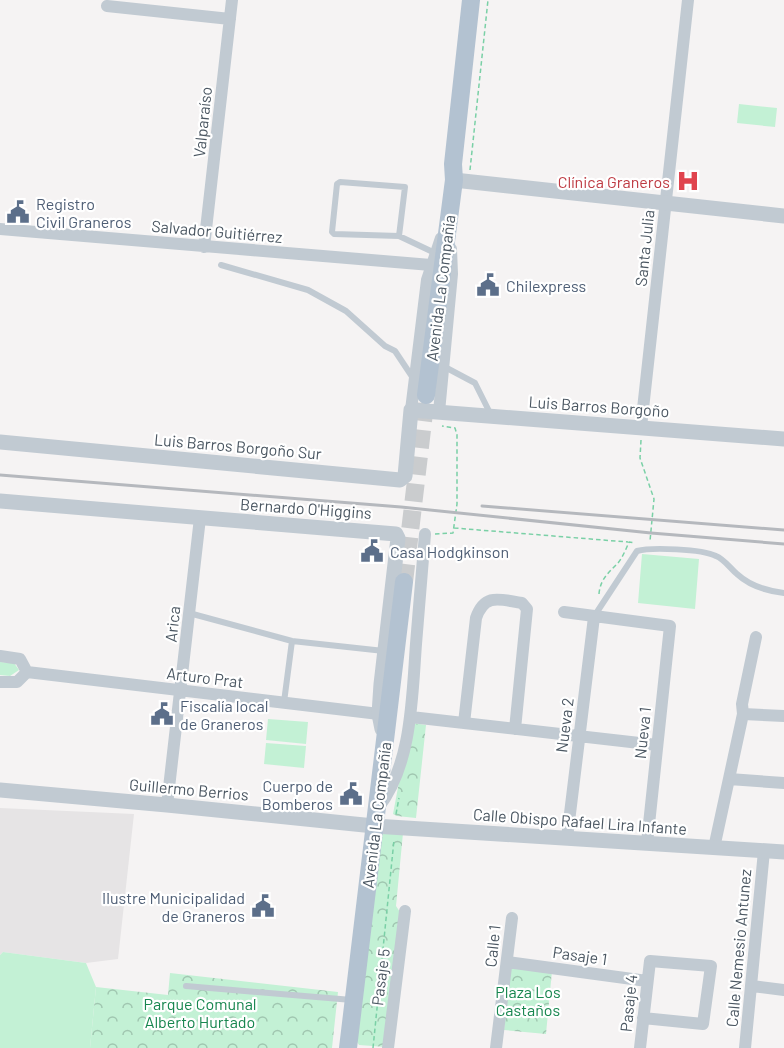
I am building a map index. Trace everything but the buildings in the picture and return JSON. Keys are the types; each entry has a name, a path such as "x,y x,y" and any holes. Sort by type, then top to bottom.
{"main road":[{"name":"Avenida La Compañía","path":"426,395 454,180 453,164 471,0"},
{"name":"Avenida La Compañía","path":"454,180 462,165 481,0"},
{"name":"Avenida La Compañía","path":"348,1048 406,578"}],"street":[{"name":"Valparaíso","path":"204,247 232,0"},
{"name":"Santa Julia","path":"641,428 688,0"},
{"path":"107,6 230,19"},
{"path":"454,180 784,216"},
{"path":"411,410 427,280 447,223"},
{"path":"439,412 452,274 447,223"},
{"name":"Salvador Guitiérrez","path":"0,228 431,265"},
{"name":"Luis Barros Borgoño","path":"411,410 784,439"},
{"name":"Luis Barros Borgoño Sur","path":"0,442 400,480 405,476 411,410"},
{"name":"Bernardo O'Higgins","path":"0,501 393,533 398,538 406,578 411,717 400,764 390,793 375,818"},
{"name":"Arica","path":"167,805 200,518"},
{"name":"Bernardo O'Higgins","path":"385,747 380,714 384,651 406,578 424,534"},
{"path":"464,723 476,618 481,606 494,599 522,603 527,609 515,729"},
{"path":"564,612 594,616"},
{"name":"Nueva 1","path":"594,616 670,626 647,843"},
{"name":"Nueva 2","path":"567,838 594,616"},
{"path":"714,848 743,714 742,704 756,636"},
{"name":"Arturo Prat","path":"0,656 20,659 27,672"},
{"name":"Arturo Prat","path":"27,672 380,714"},
{"name":"Arturo Prat","path":"0,682 17,682 27,672"},
{"path":"743,714 784,717"},
{"path":"411,717 657,745"},
{"path":"729,779 784,783"},
{"name":"Guillermo Berrios","path":"0,790 167,805 375,818"},
{"name":"Calle Obispo Rafael Lira Infante","path":"375,818 567,838 784,852"},
{"name":"Calle Nemesio Antunez","path":"745,1048 764,851"},
{"name":"Pasaje 5","path":"388,1048 405,911"},
{"name":"Calle 1","path":"496,1048 512,918"},
{"name":"Pasaje 4","path":"640,1048 643,1018 647,981 650,961 711,966 703,1024 643,1018"},
{"name":"Pasaje 1","path":"507,962 647,981"},
{"path":"752,986 784,990"}],"lane":[{"path":"399,236 405,187 340,182 337,184 332,232 334,234 399,236 435,253"},
{"path":"221,266 308,290 346,311 385,346 396,351 415,381"},
{"path":"443,366 475,383 492,416"},
{"path":"594,616 637,551 648,548 718,556 740,577 766,591 784,593"},
{"path":"189,613 292,641 384,651"},
{"path":"284,702 292,641"},
{"path":"186,986 353,1000"}],"path":[{"path":"424,534 453,533 457,504 457,435 455,428 437,425 439,412"},
{"path":"641,428 640,458 654,499 650,543"},
{"path":"454,528 640,543"},
{"path":"594,616 599,603 600,588 608,571 618,563 629,542"}],"shaded area":[{"path":"0,808 134,814 118,959 86,963 3,952 0,955"}],"green space":[{"path":"739,104 777,108 775,127 737,123"},
{"path":"642,554 699,559 695,609 638,603"},
{"path":"0,662 14,663 19,670 10,676 0,675"},
{"path":"268,719 308,722 306,744 266,740"},
{"path":"413,723 426,725 416,818 393,814"},
{"path":"266,743 306,746 304,768 264,764"},
{"path":"378,831 403,833 396,906 400,912 386,1047 359,1045 355,1038"},
{"path":"3,952 86,963 96,987 90,1048 0,1048 0,955"},
{"name":"Plaza Los Castaños","path":"510,967 552,971 546,1034 504,1030"},
{"name":"Parque Comunal Alberto Hurtado","path":"170,973 338,992 332,1048 90,1048 96,987 168,995"}],"tunnel":[{"path":"404,582 426,396"}],"railway":[{"path":"0,475 401,507 651,533 784,544"},
{"path":"482,506 784,530"}],"place":[{"name":"Clínica Graneros","path":"688,181"},
{"name":"Registro Civil Graneros","path":"18,212"},
{"name":"Chilexpress","path":"488,285"},
{"name":"Casa Hodgkinson","path":"372,551"},
{"name":"Fiscalía local de Graneros","path":"162,714"},
{"name":"Cuerpo de Bomberos","path":"351,794"},
{"name":"Ilustre Municipalidad de Graneros","path":"263,906"}]}
